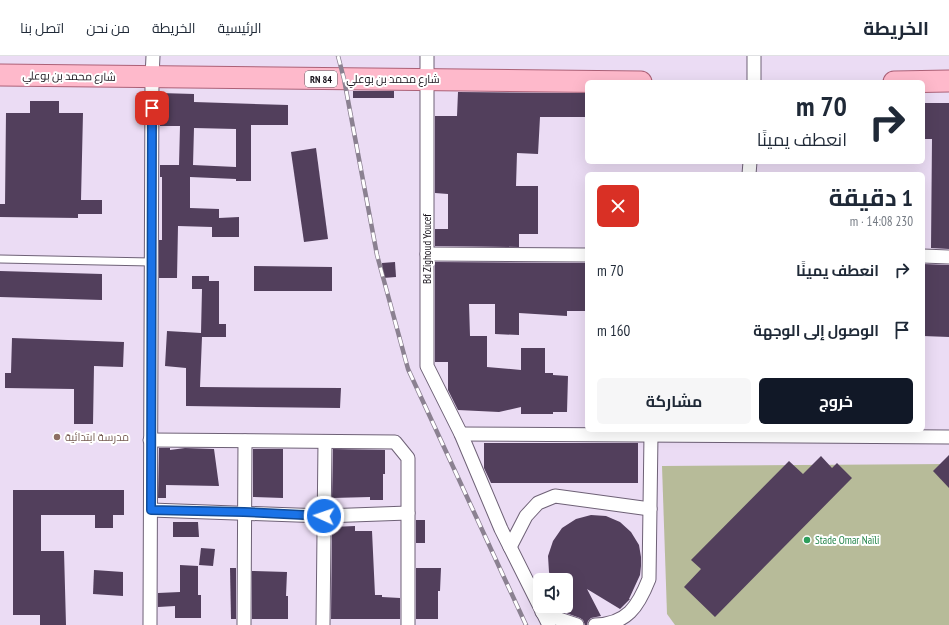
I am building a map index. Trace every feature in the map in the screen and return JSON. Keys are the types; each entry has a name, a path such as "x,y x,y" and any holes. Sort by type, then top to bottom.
{"main road":[{"name":"شارع محمد بن بوعلي","path":"0,76 585,81"},
{"path":"925,81 949,81"}],"street":[{"path":"150,625 153,56"},
{"name":"Bd Zighoud Youcef","path":"427,56 428,366 461,434 510,547 533,594"},
{"path":"754,56 754,80"},
{"path":"427,254 585,255"},
{"path":"925,256 949,256"},
{"path":"461,434 651,435 745,433 949,437"},
{"path":"595,625 603,625 627,616 642,598 649,579 651,435"},
{"path":"150,440 395,442 408,458 408,625"},
{"path":"244,441 244,625"},
{"path":"323,625 325,442"},
{"path":"510,547 526,516 538,503 556,496 650,508"},
{"path":"151,510 244,512 324,516 408,513"},
{"name":"Bd Zighoud Youcef","path":"543,613 549,625"},
{"path":"544,613 559,620 577,625"}],"lane":[{"path":"0,260 151,262"}],"green space":[{"name":"Stade Omar Naïli","path":"949,464 949,625 675,625 667,614 662,466"}],"building":[{"path":"353,91 394,91 394,98 353,98"},
{"path":"458,92 585,93 585,117 540,117 538,154 517,153 516,186 538,186 538,234 519,234 519,247 435,246 435,229 448,229 448,194 435,193 435,116 457,116"},
{"path":"160,93 194,94 194,102 288,105 288,125 251,125 251,181 190,177 190,208 219,209 219,218 239,217 239,237 212,237 212,227 178,226 177,278 159,278 159,240 162,240 162,177 160,177 160,165 179,165 180,126 160,126","holes":["194,128 236,129 236,167 193,165"]},
{"path":"30,101 59,101 59,113 83,113 81,200 102,200 102,214 78,214 78,218 0,217 0,204 5,204 6,113 30,113"},
{"path":"925,103 949,103 949,249 931,248 932,139 925,139"},
{"path":"316,148 328,239 304,242 291,152"},
{"path":"395,262 396,277 383,278 382,263"},
{"path":"435,262 585,263 585,311 567,311 567,316 519,313 519,335 495,334 495,304 469,304 470,336 487,336 487,367 521,370 521,348 545,348 545,373 568,376 567,412 553,412 553,414 521,414 521,407 499,412 458,410 448,390 448,362 435,362"},
{"path":"925,264 949,265 949,337 925,336"},
{"path":"254,266 332,267 332,291 254,291"},
{"path":"0,271 102,274 102,300 0,297"},
{"path":"192,276 209,276 209,281 219,281 219,324 226,324 226,337 202,337 200,387 341,388 340,408 186,406 186,368 165,366 167,331 201,333 202,289 192,289"},
{"path":"12,338 124,342 123,367 94,366 93,424 74,424 74,389 5,388 5,373 11,373"},
{"path":"484,443 638,443 638,483 491,483 484,468"},
{"path":"159,448 170,448 170,450 185,448 214,449 219,486 166,485 166,498 158,498"},
{"path":"253,449 283,449 283,498 253,497"},
{"path":"333,449 385,450 383,500 370,500 370,497 332,498"},
{"path":"949,455 949,488 933,471"},
{"path":"821,456 832,468 837,463 852,478 715,617 684,587 701,569 691,560 789,461 803,474"},
{"path":"13,490 124,490 124,515 113,515 113,528 95,528 95,515 41,515 41,551 64,551 66,625 40,625 40,615 13,615"},
{"path":"591,515 606,516 620,522 631,532 639,545 641,557 640,575 630,599 620,609 587,589 601,616 591,618 587,625 585,625 583,620 580,618 566,613 573,613 573,573 549,572 548,556 553,541 562,528 576,519"},
{"path":"416,520 425,520 425,543 416,543"},
{"path":"173,522 198,522 199,537 173,537"},
{"path":"355,526 355,531 372,531 375,595 400,598 400,619 331,619 332,527"},
{"path":"201,548 215,549 213,566 199,565"},
{"path":"180,565 198,566 198,595 201,595 201,618 175,618 175,606 158,607 158,593 180,592"},
{"path":"230,568 236,568 236,619 231,619"},
{"path":"416,568 441,568 440,591 438,591 438,619 416,619"},
{"path":"94,570 123,572 123,596 93,594"},
{"path":"252,571 287,572 286,596 288,596 288,619 252,619"}],"railway":[{"path":"338,56 344,79 377,255 408,369 526,625"}],"place":[{"name":"مدرسة ابتدائية","path":"57,437"},
{"name":"Stade Omar Naïli","path":"807,540"}],"route":[{"path":"152,108 151,510 244,512 324,516"}]}
